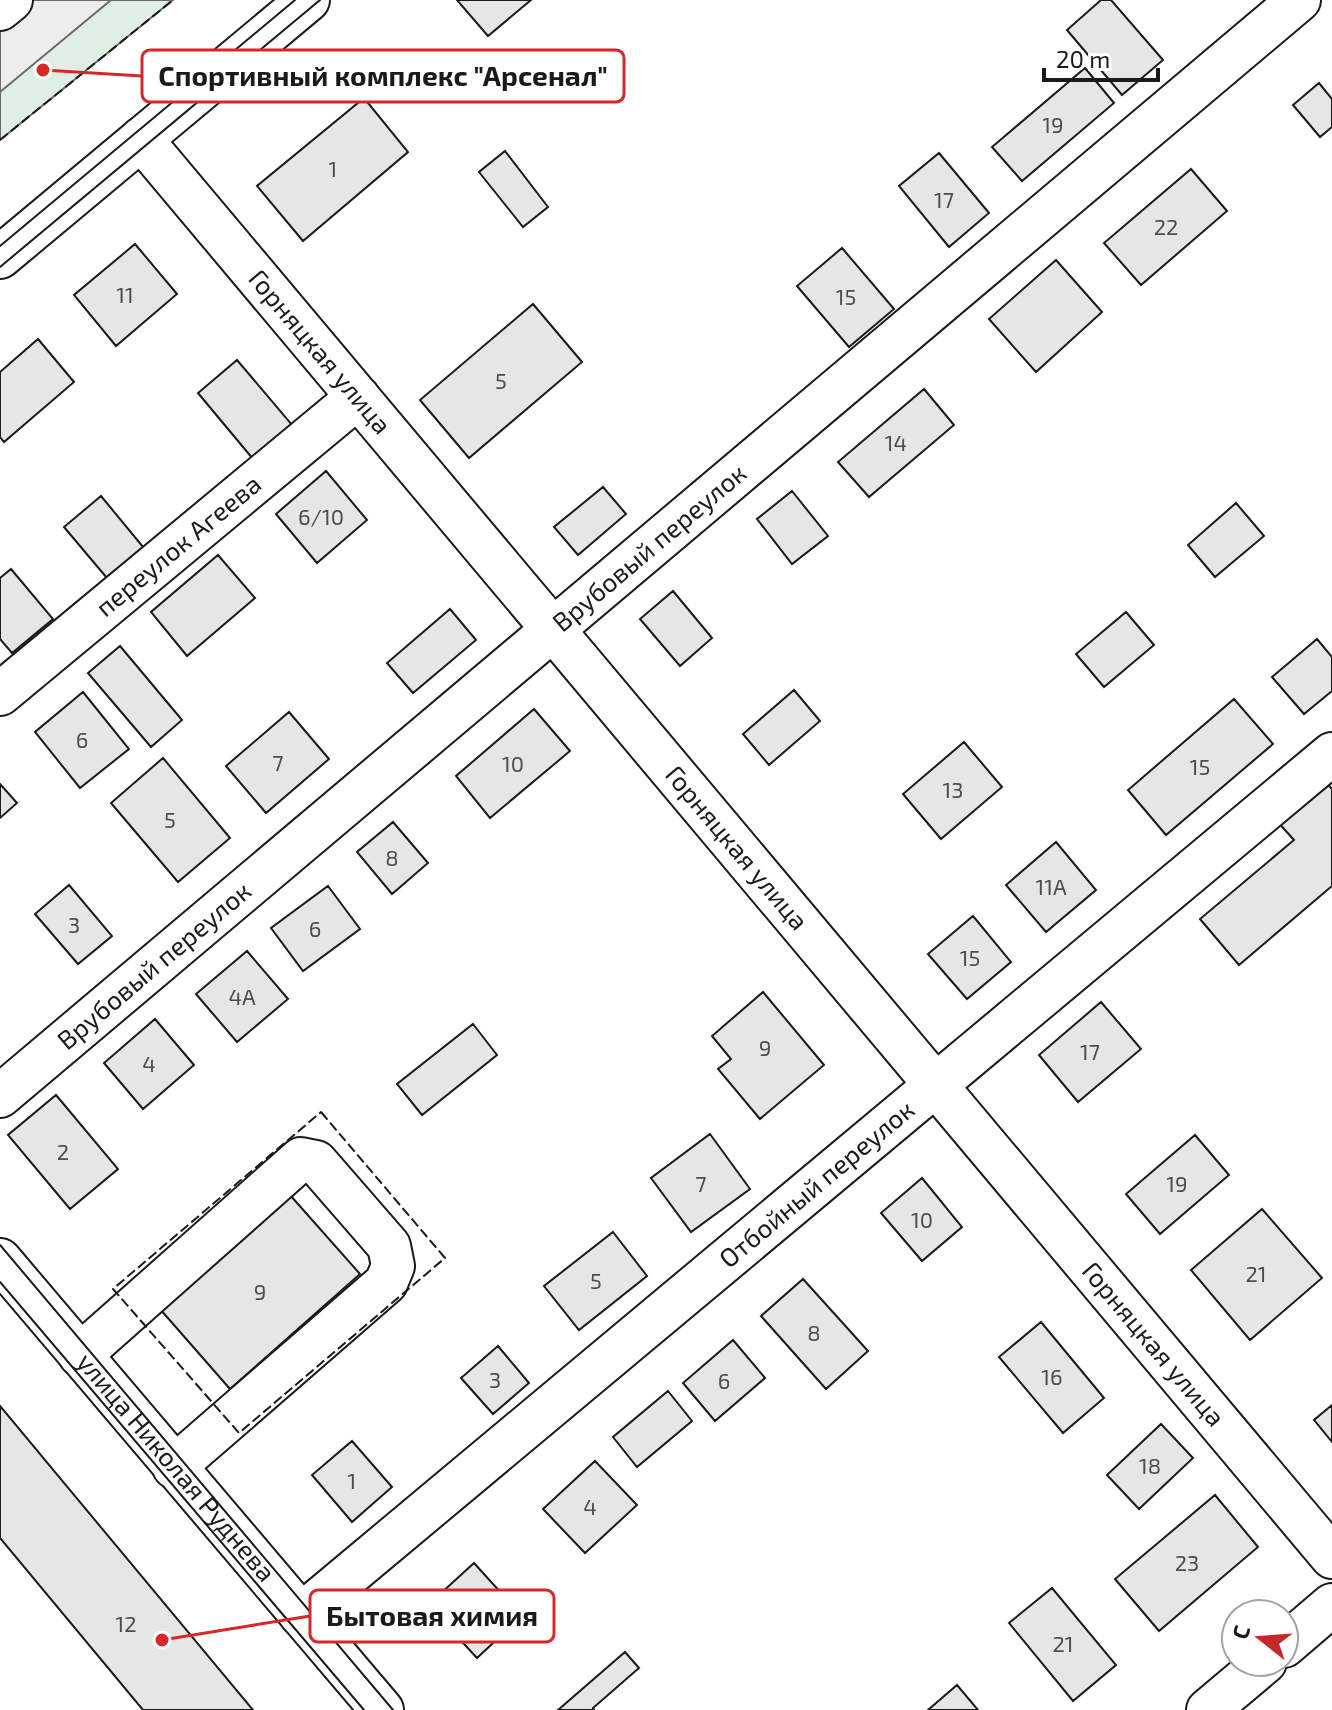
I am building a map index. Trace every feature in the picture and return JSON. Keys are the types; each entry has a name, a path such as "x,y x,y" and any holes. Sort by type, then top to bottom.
{"street":[{"path":"0,9 11,0"},
{"path":"0,257 308,0"},
{"name":"Врубовый переулок","path":"0,1096 1299,0"},
{"name":"Горняцкая улица","path":"141,139 1332,1557"},
{"name":"переулок Агеева","path":"0,694 358,397"},
{"name":"Отбойный переулок","path":"301,1615 1332,754"},
{"path":"80,1355 297,1162 307,1159 316,1162 389,1246 393,1259 391,1275 386,1283 174,1467"},
{"name":"улица Николая Руднева","path":"0,1260 382,1710"},
{"path":"1300,1632 1332,1605"},
{"path":"1208,1710 1246,1678"}],"green space":[{"path":"0,0 173,0 0,140"}],"shaded area":[{"path":"0,0 111,0 0,92"}],"building":[{"path":"457,0 531,0 488,36"},
{"path":"1101,0 1111,0 1163,60 1122,95 1067,30"},
{"path":"1085,68 1114,103 1022,181 992,147"},
{"path":"1319,83 1332,99 1332,127 1320,137 1293,105"},
{"path":"364,98 408,152 303,241 257,186"},
{"path":"505,151 548,207 523,227 479,172"},
{"path":"939,153 989,213 949,247 899,186"},
{"path":"1191,169 1227,211 1141,285 1104,243"},
{"path":"135,244 177,294 116,346 74,295"},
{"path":"842,248 894,309 849,347 797,286"},
{"path":"1056,260 1102,312 1036,372 989,319"},
{"path":"533,304 582,362 469,458 420,400"},
{"path":"38,339 74,382 4,442 0,437 0,372"},
{"path":"237,360 293,426 253,459 198,393"},
{"path":"924,389 954,425 869,497 838,462"},
{"path":"326,471 367,520 317,563 276,514"},
{"path":"603,487 626,514 578,555 554,527"},
{"path":"792,491 828,536 792,564 757,519"},
{"path":"101,496 148,553 112,584 64,527"},
{"path":"1236,503 1264,536 1215,577 1188,545"},
{"path":"218,555 255,598 187,656 151,612"},
{"path":"11,569 53,619 12,653 0,639 0,578"},
{"path":"673,591 712,638 680,666 640,619"},
{"path":"450,609 476,640 413,693 387,663"},
{"path":"1126,612 1154,645 1104,687 1076,654"},
{"path":"1317,639 1332,657 1332,691 1304,714 1272,677"},
{"path":"120,646 182,720 151,747 88,673"},
{"path":"794,690 820,721 769,765 743,734"},
{"path":"83,692 129,749 80,788 35,732"},
{"path":"1234,699 1273,744 1166,835 1128,790"},
{"path":"534,709 570,751 490,818 456,776"},
{"path":"289,712 329,759 266,813 226,766"},
{"path":"964,742 1002,787 941,839 903,794"},
{"path":"163,758 230,838 178,882 111,803"},
{"path":"1323,779 1332,789 1332,886 1239,965 1200,919 1294,840 1276,820"},
{"path":"0,784 17,803 0,818"},
{"path":"393,822 428,863 392,894 357,852"},
{"path":"1056,842 1096,890 1046,932 1006,885"},
{"path":"69,885 112,936 78,964 35,914"},
{"path":"328,886 360,929 303,971 271,928"},
{"path":"973,916 1011,962 967,999 928,954"},
{"path":"247,951 288,999 237,1042 196,994"},
{"path":"763,992 824,1065 760,1119 718,1069 731,1059 712,1036"},
{"path":"1101,1002 1141,1049 1078,1102 1039,1055"},
{"path":"155,1019 194,1065 143,1109 104,1063"},
{"path":"473,1024 497,1055 422,1115 397,1084"},
{"path":"56,1095 118,1169 70,1209 8,1135"},
{"path":"710,1134 750,1189 691,1232 651,1178"},
{"path":"1195,1135 1229,1175 1160,1234 1126,1194"},
{"path":"922,1178 962,1227 922,1261 881,1213"},
{"path":"290,1195 360,1274 230,1389 160,1309"},
{"path":"1262,1209 1322,1278 1250,1340 1191,1270"},
{"path":"613,1232 647,1276 579,1330 544,1286"},
{"path":"803,1279 868,1351 826,1389 761,1316"},
{"path":"1041,1322 1104,1398 1063,1433 999,1357"},
{"path":"733,1340 765,1378 715,1421 683,1383"},
{"path":"498,1346 529,1383 493,1414 461,1378"},
{"path":"668,1391 692,1421 637,1467 613,1437"},
{"path":"1332,1405 1332,1442 1314,1420"},
{"path":"0,1406 253,1710 143,1710 0,1538"},
{"path":"1161,1424 1193,1458 1139,1509 1107,1475"},
{"path":"352,1441 392,1487 352,1522 312,1475"},
{"path":"595,1461 637,1505 585,1553 543,1509"},
{"path":"1215,1495 1258,1547 1159,1631 1115,1579"},
{"path":"474,1563 522,1616 477,1658 428,1605"},
{"path":"1052,1588 1116,1665 1073,1701 1009,1623"},
{"path":"625,1652 639,1668 594,1710 558,1710"},
{"path":"957,1685 978,1710 928,1710"}],"tram line":[{"path":"0,246 295,0"},
{"path":"0,267 320,0"},
{"path":"0,1245 393,1710"},
{"path":"0,1282 364,1710"}],"fence":[{"path":"0,140 173,0"},
{"path":"321,1112 445,1258 239,1433 113,1289 321,1112"}],"place":[{"name":"Спортивный комплекс \"Арсенал\"","path":"43,70"},
{"name":"Бытовая химия","path":"162,1640"}]}
